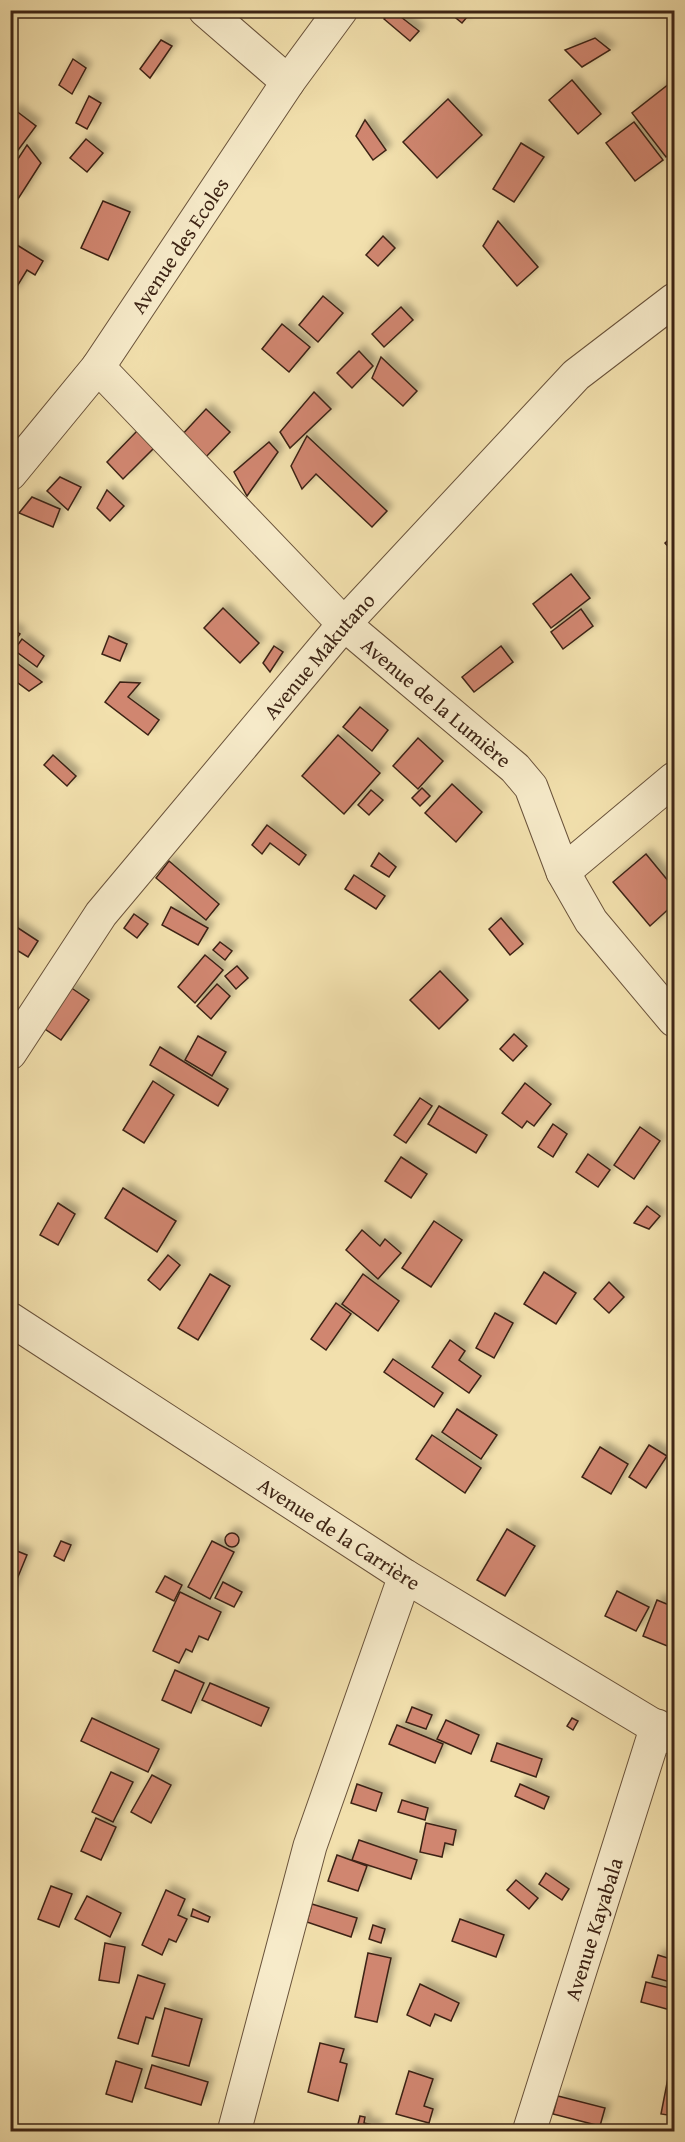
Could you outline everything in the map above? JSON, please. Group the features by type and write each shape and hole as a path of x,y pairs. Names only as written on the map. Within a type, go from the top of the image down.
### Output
{"street":[{"path":"205,10 288,82"},
{"name":"Avenue des Ecoles","path":"10,474 98,367 288,82 340,10"},
{"name":"Avenue Makutano","path":"10,1053 101,914 344,624 576,375 675,300"},
{"name":"Avenue de la Lumière","path":"98,367 344,624 515,768 531,787 563,872 591,921 675,1020"},
{"path":"563,872 675,779"},
{"name":"Avenue de la Carrière","path":"10,1319 405,1576 666,1732"},
{"path":"234,2132 310,1846 405,1576"},
{"name":"Avenue Kayabala","path":"529,2132 666,1732"}],"building":[{"path":"392,10 419,31 410,41 384,19"},
{"path":"446,10 473,10 462,23"},
{"path":"595,38 610,50 582,67 565,50"},
{"path":"161,40 172,46 150,78 140,69"},
{"path":"73,59 86,68 72,94 59,85"},
{"path":"572,80 601,114 578,134 549,100"},
{"path":"674,80 674,151 666,157 632,113"},
{"path":"89,96 101,103 87,129 76,123"},
{"path":"448,99 482,135 437,178 403,142"},
{"path":"15,110 36,126 10,161 10,116"},
{"path":"365,120 386,150 373,160 356,136"},
{"path":"634,122 663,160 635,181 606,143"},
{"path":"86,139 103,153 87,172 70,158"},
{"path":"521,143 544,157 514,202 493,189"},
{"path":"27,145 41,163 18,199 10,194 10,171"},
{"path":"103,201 130,212 108,260 81,248"},
{"path":"498,221 538,267 517,286 483,246"},
{"path":"383,236 395,248 378,266 366,255"},
{"path":"17,245 43,261 35,275 27,270 13,293 10,291 10,256"},
{"path":"323,296 343,313 318,342 299,325"},
{"path":"401,307 413,320 384,347 372,334"},
{"path":"282,324 310,347 289,372 262,349"},
{"path":"359,351 373,366 352,388 337,373"},
{"path":"381,357 417,391 403,406 372,378"},
{"path":"314,392 331,409 290,448 280,432"},
{"path":"206,409 230,432 203,460 180,437"},
{"path":"137,431 154,448 123,479 107,462"},
{"path":"307,436 387,511 372,527 316,474 302,489 291,466"},
{"path":"269,442 278,452 247,496 234,472"},
{"path":"60,477 81,487 68,510 47,491"},
{"path":"107,490 124,506 110,521 97,508"},
{"path":"32,497 60,509 53,527 19,513"},
{"path":"674,535 674,553 665,543"},
{"path":"571,574 590,598 551,628 533,604"},
{"path":"223,608 259,643 240,663 204,628"},
{"path":"581,609 593,626 563,649 551,632"},
{"path":"10,627 20,634 11,646 10,646"},
{"path":"109,636 127,644 120,661 102,654"},
{"path":"22,639 44,656 37,667 14,650"},
{"path":"274,646 283,652 270,672 263,663"},
{"path":"501,646 513,662 474,692 462,677"},
{"path":"10,658 42,682 29,691 10,677"},
{"path":"120,682 140,683 128,697 159,720 148,735 105,702"},
{"path":"360,707 388,730 372,751 343,727"},
{"path":"338,735 380,773 344,814 302,776"},
{"path":"418,738 443,761 418,789 393,766"},
{"path":"53,755 76,776 67,786 44,765"},
{"path":"452,784 482,812 456,842 425,813"},
{"path":"422,788 430,796 420,806 412,798"},
{"path":"371,790 383,800 369,815 358,805"},
{"path":"267,825 306,855 299,865 270,843 262,854 252,845"},
{"path":"379,853 396,867 389,877 371,866"},
{"path":"646,854 674,888 674,904 650,926 613,882"},
{"path":"169,861 219,904 206,920 156,878"},
{"path":"354,875 385,896 376,909 345,889"},
{"path":"171,907 208,928 198,945 162,925"},
{"path":"134,914 148,924 137,938 124,928"},
{"path":"501,918 523,944 510,955 489,929"},
{"path":"12,924 38,941 28,957 10,946"},
{"path":"220,942 232,951 225,960 213,950"},
{"path":"205,955 223,970 195,1003 178,987"},
{"path":"237,966 248,978 236,989 225,976"},
{"path":"440,971 468,1000 439,1029 410,1000"},
{"path":"217,984 230,996 211,1019 197,1006"},
{"path":"70,987 89,1000 61,1040 42,1027"},
{"path":"514,1034 527,1046 513,1061 500,1049"},
{"path":"198,1036 226,1052 212,1076 185,1060"},
{"path":"160,1047 228,1089 218,1106 150,1065"},
{"path":"153,1081 174,1095 144,1143 123,1130"},
{"path":"525,1083 551,1104 534,1126 527,1121 522,1128 502,1113"},
{"path":"420,1098 432,1106 406,1143 394,1135"},
{"path":"439,1106 487,1135 476,1153 428,1124"},
{"path":"553,1124 567,1134 553,1157 538,1147"},
{"path":"640,1127 660,1141 634,1179 614,1165"},
{"path":"588,1154 610,1170 598,1187 576,1172"},
{"path":"401,1157 427,1174 411,1198 385,1181"},
{"path":"123,1188 176,1221 157,1252 105,1218"},
{"path":"58,1203 75,1214 58,1245 40,1235"},
{"path":"647,1206 660,1216 649,1229 634,1223"},
{"path":"434,1221 462,1240 431,1287 402,1268"},
{"path":"362,1230 380,1246 385,1239 401,1253 378,1279 346,1250"},
{"path":"168,1255 180,1265 160,1290 148,1280"},
{"path":"544,1272 576,1293 556,1324 524,1304"},
{"path":"210,1274 230,1286 198,1340 178,1328"},
{"path":"363,1274 399,1301 378,1331 342,1304"},
{"path":"609,1282 624,1297 609,1313 594,1299"},
{"path":"336,1303 351,1314 326,1350 311,1339"},
{"path":"495,1313 513,1323 494,1358 476,1348"},
{"path":"450,1340 465,1351 459,1360 481,1376 469,1393 432,1367"},
{"path":"393,1359 443,1393 434,1407 384,1372"},
{"path":"457,1409 497,1435 481,1459 442,1432"},
{"path":"432,1435 481,1468 465,1493 416,1459"},
{"path":"649,1445 667,1456 646,1488 629,1477"},
{"path":"600,1447 628,1464 611,1494 582,1477"},
{"path":"507,1529 535,1546 505,1596 477,1580"},
{"path":"232,1533 237,1535 239,1540 237,1545 232,1547 227,1545 225,1540 227,1535"},
{"path":"61,1541 71,1545 64,1561 54,1556"},
{"path":"212,1541 234,1552 210,1599 188,1587"},
{"path":"12,1549 27,1555 10,1596 10,1551"},
{"path":"165,1576 182,1585 174,1601 156,1592"},
{"path":"223,1582 242,1592 234,1607 215,1598"},
{"path":"617,1591 649,1607 636,1631 605,1616"},
{"path":"180,1592 221,1612 208,1640 199,1636 192,1652 186,1649 179,1663 153,1651"},
{"path":"657,1600 674,1607 672,1648 643,1636"},
{"path":"175,1670 204,1683 191,1713 162,1700"},
{"path":"210,1683 269,1708 261,1726 202,1700"},
{"path":"412,1707 432,1715 426,1729 406,1722"},
{"path":"92,1718 159,1749 148,1772 81,1741"},
{"path":"572,1718 578,1721 573,1730 567,1726"},
{"path":"446,1720 479,1735 471,1754 437,1739"},
{"path":"397,1725 443,1744 435,1763 389,1744"},
{"path":"497,1743 542,1759 536,1777 491,1761"},
{"path":"111,1772 133,1782 113,1822 92,1812"},
{"path":"152,1775 171,1785 151,1823 131,1812"},
{"path":"357,1784 382,1793 376,1811 351,1803"},
{"path":"520,1784 549,1797 544,1809 515,1796"},
{"path":"402,1800 428,1808 425,1820 398,1812"},
{"path":"96,1818 116,1827 101,1860 81,1851"},
{"path":"426,1823 456,1830 453,1845 445,1843 442,1857 420,1852"},
{"path":"359,1840 417,1860 411,1879 352,1860"},
{"path":"337,1855 367,1866 358,1891 328,1881"},
{"path":"546,1873 569,1889 562,1900 539,1884"},
{"path":"516,1880 538,1898 529,1909 507,1890"},
{"path":"51,1886 72,1894 59,1927 38,1919"},
{"path":"166,1890 185,1899 178,1915 187,1919 176,1942 169,1939 162,1955 142,1945"},
{"path":"87,1896 121,1913 110,1937 75,1919"},
{"path":"312,1904 357,1918 351,1937 307,1922"},
{"path":"193,1909 210,1917 208,1922 191,1916"},
{"path":"460,1919 504,1935 496,1957 452,1941"},
{"path":"373,1925 385,1929 381,1943 369,1939"},
{"path":"105,1943 125,1947 119,1983 99,1980"},
{"path":"368,1953 391,1958 377,2022 355,2017"},
{"path":"658,1955 674,1960 674,1983 652,1977"},
{"path":"138,1975 165,1984 153,2019 146,2017 138,2044 118,2038"},
{"path":"646,1982 674,1989 674,2011 641,2002"},
{"path":"420,1984 459,2003 451,2021 435,2014 430,2026 407,2015"},
{"path":"165,2008 202,2019 189,2066 152,2056"},
{"path":"320,2043 344,2049 340,2062 347,2064 338,2101 308,2092"},
{"path":"116,2061 142,2069 132,2102 106,2094"},
{"path":"152,2065 208,2082 201,2105 145,2088"},
{"path":"409,2071 433,2079 424,2106 433,2109 429,2123 396,2114"},
{"path":"668,2078 674,2080 674,2116 661,2114"},
{"path":"558,2096 605,2108 600,2126 553,2114"},
{"path":"360,2116 365,2117 364,2123 377,2126 375,2132 356,2132"}]}
